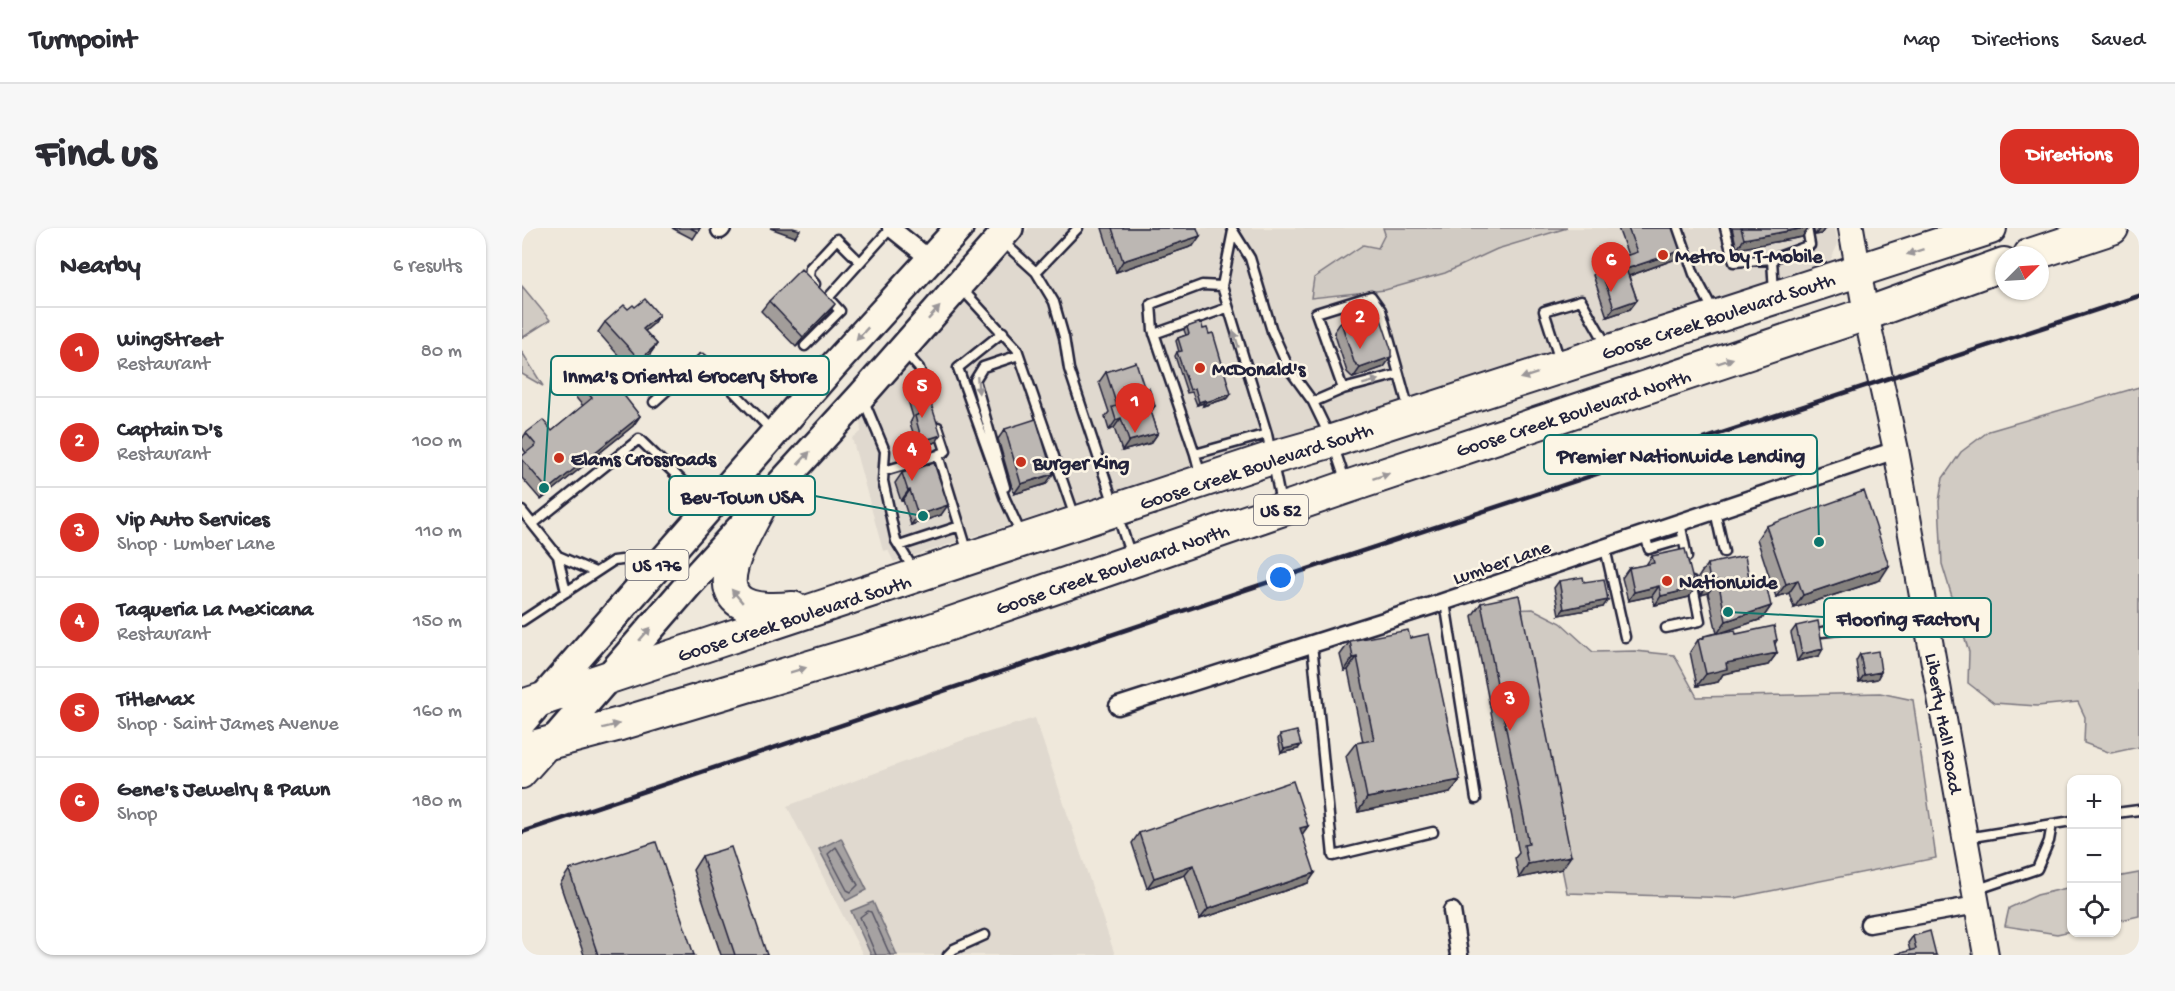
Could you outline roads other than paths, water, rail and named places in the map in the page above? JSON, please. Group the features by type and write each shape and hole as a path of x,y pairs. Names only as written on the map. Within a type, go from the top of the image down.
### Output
{"highway":[{"name":"Goose Creek Boulevard South","path":"529,709 607,678 1116,512 1199,468 1269,446 1332,441 1990,228"},
{"path":"2049,249 2112,228"},
{"name":"Goose Creek Boulevard North","path":"522,750 620,724 923,633 1347,487 1866,315 1995,267"},
{"path":"761,504 733,555 728,575 730,588 738,602 751,608 776,610 833,604"}],"main road":[{"name":"US 176","path":"529,709 959,228"},
{"name":"Liberty Hall Road","path":"1851,228 1866,315 1896,450 1986,955"},
{"name":"US 176","path":"554,740 761,504 862,395 1004,233"},
{"path":"522,776 554,740"}],"street":[{"path":"891,228 931,260"},
{"name":"Lumber Lane","path":"1118,706 1645,535 1682,531 1715,511 1896,450"},
{"path":"1869,924 1976,897"},
{"path":"1452,911 1459,955"}],"lane":[{"path":"828,298 891,228"},
{"path":"1036,272 1078,228"},
{"path":"1678,228 1694,274 1716,316"},
{"path":"1725,228 1734,262 1772,259 1810,245 1807,228"},
{"path":"1232,230 1222,286 1269,446 1282,510"},
{"path":"1232,230 1250,258 1272,331 1289,369 1313,402 1332,441 1347,487"},
{"path":"1004,233 1036,272 1054,302 1070,369 1133,561"},
{"path":"805,346 840,311 809,278 810,268 837,239 860,262"},
{"path":"1772,259 1771,282 1775,297"},
{"path":"1199,468 1154,334 1151,304 1202,285 1222,286"},
{"path":"959,286 1003,332 1019,355 1078,524"},
{"path":"1343,389 1316,314 1371,296 1381,310 1410,414"},
{"path":"1561,365 1544,311 1581,300 1610,350"},
{"path":"1154,334 1227,308"},
{"path":"1003,332 958,368 1007,505 1025,542"},
{"path":"902,349 919,368 929,399"},
{"path":"1007,505 1002,471 975,380 983,367 1019,355"},
{"path":"654,402 702,359 774,433"},
{"path":"1313,402 1343,389 1399,374"},
{"path":"862,395 885,451 883,481 899,546 918,577"},
{"path":"884,471 946,451 936,420"},
{"path":"533,524 639,439 709,507"},
{"path":"938,455 970,560"},
{"path":"522,511 558,556 566,592"},
{"path":"1715,511 1724,552"},
{"path":"899,546 960,526"},
{"path":"1682,531 1688,562"},
{"path":"1605,548 1625,637"},
{"path":"558,556 595,572"},
{"path":"522,621 613,561 631,559 653,570"},
{"path":"1666,628 1700,621 1690,574"},
{"path":"1444,602 1476,799"},
{"path":"1822,632 1904,622 1926,615"},
{"path":"1312,644 1333,855 1433,832"},
{"path":"2121,812 2139,810"},
{"path":"1966,838 2067,822"},
{"path":"1976,897 2037,869 2049,841 2052,824"},
{"path":"948,955 954,949 985,935"}],"water":[{"path":"841,838 867,890 846,901 819,849"},
{"path":"873,902 897,955 871,955 851,911"}],"railway":[{"path":"522,832 1734,428 2139,296"}],"place":[{"name":"Metro by T-Mobile","path":"1663,255"},
{"name":"Gene's Jewelry & Pawn","path":"1611,292"},
{"name":"Captain D's","path":"1360,349"},
{"name":"McDonald's","path":"1200,368"},
{"name":"TitleMax","path":"922,418"},
{"name":"WingStreet","path":"1135,433"},
{"name":"Elams Crossroads","path":"559,458"},
{"name":"Burger King","path":"1021,462"},
{"name":"Taqueria La Mexicana","path":"912,481"},
{"name":"Inma's Oriental Grocery Store","path":"544,488"},
{"name":"Bev-Town USA","path":"923,516"},
{"name":"Premier Nationwide Lending","path":"1819,542"},
{"name":"Nationwide","path":"1667,581"},
{"name":"Flooring Factory","path":"1728,612"},
{"name":"Vip Auto Services","path":"1510,731"}]}
